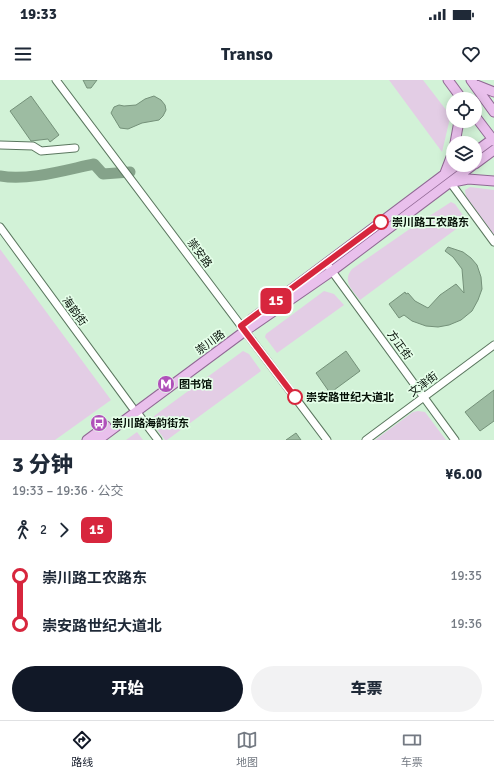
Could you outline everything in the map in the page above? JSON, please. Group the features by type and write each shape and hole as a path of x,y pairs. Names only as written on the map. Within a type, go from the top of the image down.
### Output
{"main road":[{"path":"448,80 456,92"},
{"path":"472,82 494,92"},
{"path":"472,82 494,112"},
{"path":"482,125 493,140 482,147"},
{"name":"崇川路","path":"482,158 494,150"},
{"name":"崇川路","path":"329,267 448,172"},
{"name":"崇川路","path":"87,440 134,409 329,267 463,172"},
{"path":"450,182 468,179 494,181"},
{"name":"崇川路","path":"98,440 134,409"}],"street":[{"name":"崇安路","path":"56,80 327,440"},
{"path":"0,145 33,146 41,151 75,148"},
{"path":"450,182 494,242"},
{"name":"海韵街","path":"0,228 158,440"},
{"name":"方正街","path":"329,267 455,440"},
{"name":"文津街","path":"366,440 494,345"}],"shaded area":[{"path":"389,80 423,80 446,110 446,128 448,128 442,152"},
{"path":"470,187 494,190 494,236 466,198 465,190"},
{"path":"451,202 455,204 467,221 360,300 349,285 348,278 352,269"},
{"path":"0,249 111,400 55,440 0,440"},
{"path":"324,291 334,294 344,305 277,353 265,337 266,334"},
{"path":"243,351 249,354 261,371 165,440 154,425 154,416"},
{"path":"413,412 425,412 446,440 375,440"},
{"path":"137,432 143,440 126,440"}],"building":[{"path":"83,80 97,80 91,88 87,88"},
{"path":"31,96 59,135 50,142 48,139 31,141 10,111"},
{"path":"154,96 161,100 165,105 166,110 159,120 142,123 128,129 120,128 111,113 114,107 119,105 136,105 145,99"},
{"path":"448,247 463,252 477,265 481,277 482,289 472,311 461,320 449,325 438,327 426,326 412,321 404,315 399,318 389,304 405,292 406,294 408,293 415,301 428,308 440,295 456,284 464,293 462,269 453,257 445,251"},
{"path":"346,351 360,371 330,393 316,373"},
{"path":"494,390 494,421 480,431 465,412"},
{"path":"296,433 301,440 286,440"}],"waterway":[{"path":"0,176 35,176 94,164 103,174 130,172"}],"bus line":[{"name":"15","path":"295,397 241,326 381,222"}],"place":[{"name":"崇川路工农路东","path":"381,222"},
{"name":"图书馆","path":"166,384"},
{"name":"崇安路世纪大道北","path":"295,397"},
{"name":"崇川路海韵街东","path":"99,423"}]}
